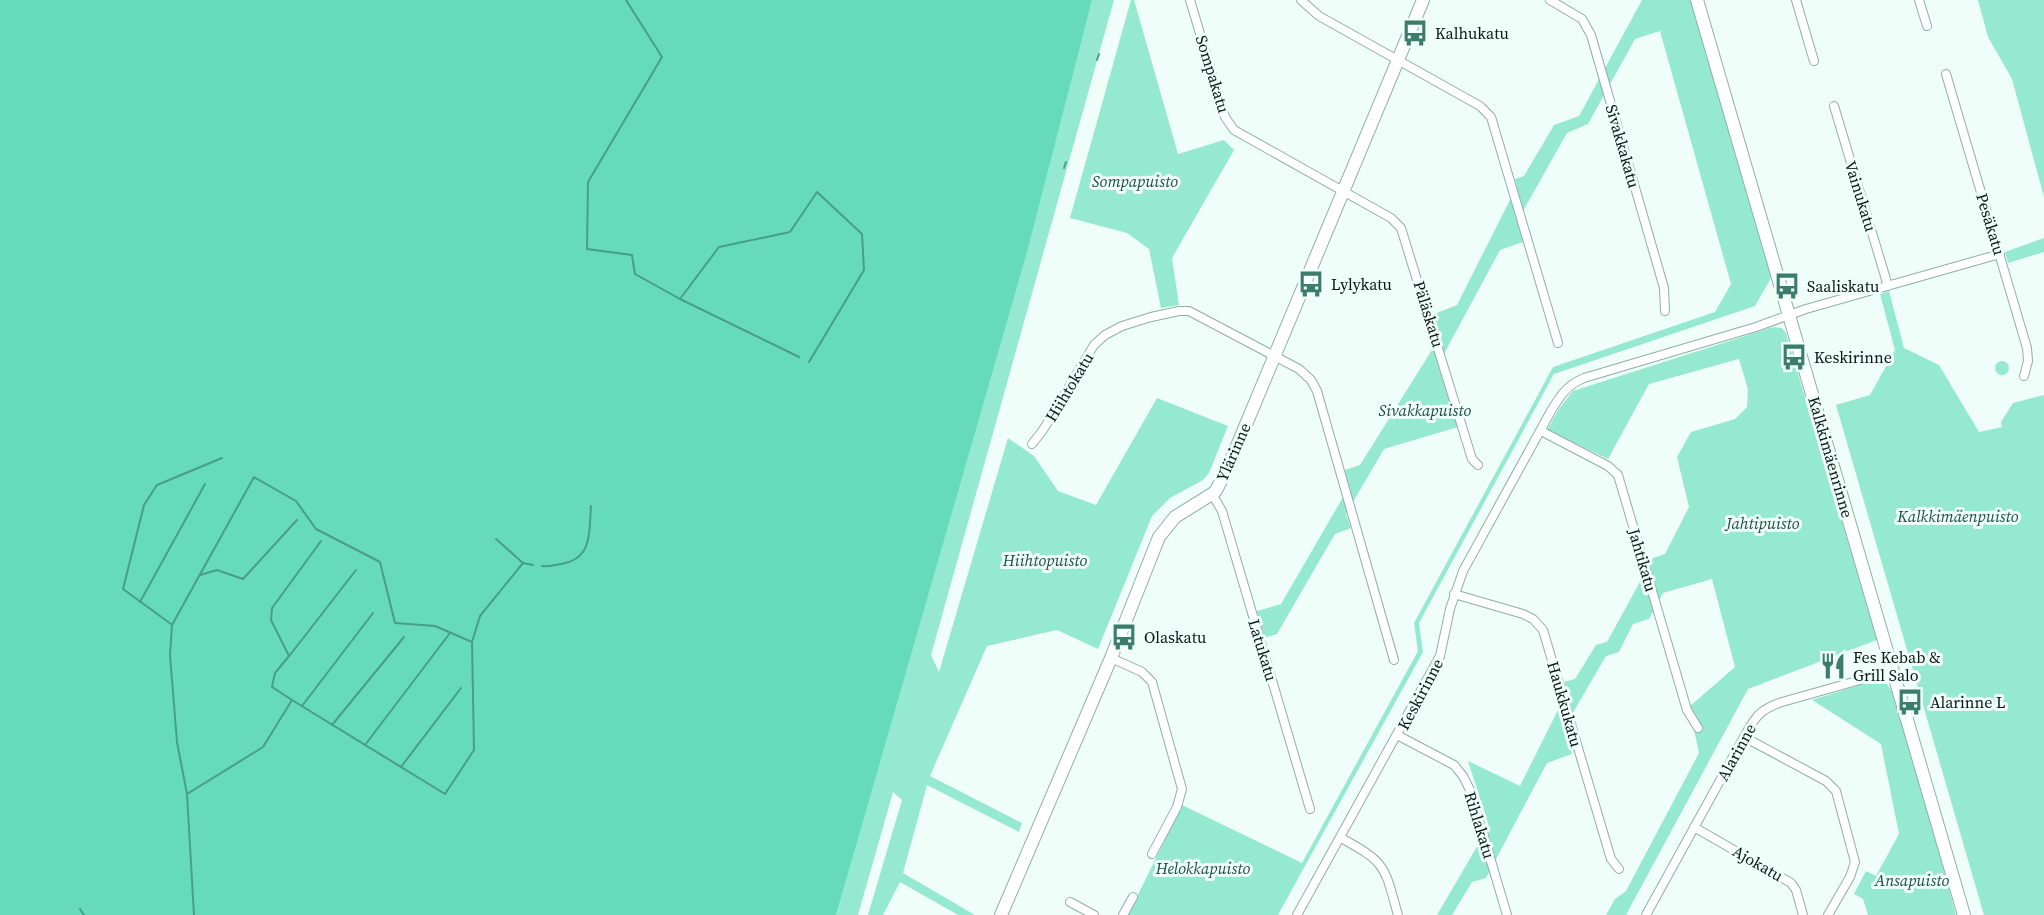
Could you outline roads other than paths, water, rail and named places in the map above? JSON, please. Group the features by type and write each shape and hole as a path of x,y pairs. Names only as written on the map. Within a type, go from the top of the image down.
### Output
{"street":[{"name":"Sompakatu","path":"1191,0 1228,124 1239,134 1343,192"},
{"path":"1301,0 1319,16 1480,106 1491,117 1558,344"},
{"name":"Ylärinne","path":"1001,915 1111,658 1159,537 1175,517 1212,494 1227,470 1423,0"},
{"name":"Sivakkakatu","path":"1550,0 1582,19 1591,35 1664,288 1665,311"},
{"name":"Kalkkimäenrinne","path":"1697,0 1964,915"},
{"path":"1796,0 1814,61"},
{"path":"1919,0 1927,26"},
{"name":"Pesäkatu","path":"1946,74 2027,348 2028,361 2024,376"},
{"name":"Vainukatu","path":"1834,106 1888,286"},
{"name":"Päläskatu","path":"1343,192 1391,218 1401,228 1472,459 1478,465"},
{"path":"1790,315 2000,254"},
{"name":"Hiihtokatu","path":"1032,444 1043,430 1094,345 1105,335 1122,326 1163,314 1189,311 1274,356"},
{"name":"Keskirinne","path":"1298,915 1440,656 1454,594 1470,556 1565,389 1576,381 1790,315"},
{"path":"1274,356 1305,374 1317,391 1394,660"},
{"name":"Jahtikatu","path":"1540,431 1608,466 1618,475 1687,710 1698,728"},
{"name":"Latukatu","path":"1212,494 1222,511 1310,809"},
{"name":"Haukkukatu","path":"1454,594 1523,614 1533,619 1543,630 1611,859 1619,869"},
{"path":"1111,658 1142,672 1152,682 1182,783 1180,801 1152,854"},
{"name":"Alarinne","path":"1646,915 1758,713 1770,706 1892,671"},
{"name":"Rihlakatu","path":"1397,735 1454,765 1463,776 1470,790 1507,915"},
{"path":"1744,736 1826,781 1836,791 1855,862 1850,878 1828,915"},
{"name":"Ajokatu","path":"1694,827 1791,883 1796,890 1803,915"},
{"path":"1341,838 1367,852 1380,864 1387,877 1398,915"},
{"path":"1123,915 1133,897"},
{"path":"1070,902 1094,915"}],"waterway":[{"path":"626,0 662,57 588,182 587,249 632,255 635,274 680,299 799,357"},
{"path":"1097,60 1099,54"},
{"path":"1064,168 1066,162"},
{"path":"680,299 719,247 790,232 817,192 862,234 864,270 809,362"},
{"path":"171,624 123,589 144,505 157,485 222,458"},
{"path":"194,915 187,794 177,742 170,655 172,625 254,477 296,501 316,529 380,562 395,623 435,626 472,642"},
{"path":"140,602 205,484"},
{"path":"542,566 571,561 584,550 589,534 591,506"},
{"path":"200,575 217,570 243,579 297,520"},
{"path":"187,794 263,747 292,700 445,794 474,750 472,642 480,616 523,563 496,539"},
{"path":"292,700 272,687 275,673 289,656 271,620 272,608 321,541"},
{"path":"523,563 533,565"},
{"path":"290,655 356,570"},
{"path":"302,706 373,613"},
{"path":"365,745 450,633"},
{"path":"332,725 404,637"},
{"path":"401,767 461,688"},
{"path":"80,909 84,915"}],"place":[{"name":"Kalhukatu","path":"1415,33"},
{"name":"Lylykatu","path":"1311,284"},
{"name":"Saaliskatu","path":"1787,286"},
{"name":"Keskirinne","path":"1794,357"},
{"name":"Olaskatu","path":"1124,637"},
{"name":"Fes Kebab & Grill Salo","path":"1833,666"},
{"name":"Alarinne L","path":"1910,702"}],"park label":[{"name":"Sompapuisto","path":"1135,181"},
{"name":"Sivakkapuisto","path":"1425,410"},
{"name":"Kalkkimäenpuisto","path":"1958,516"},
{"name":"Jahtipuisto","path":"1763,523"},
{"name":"Hiihtopuisto","path":"1045,560"},
{"name":"Helokkapuisto","path":"1203,868"},
{"name":"Ansapuisto","path":"1912,880"}]}
